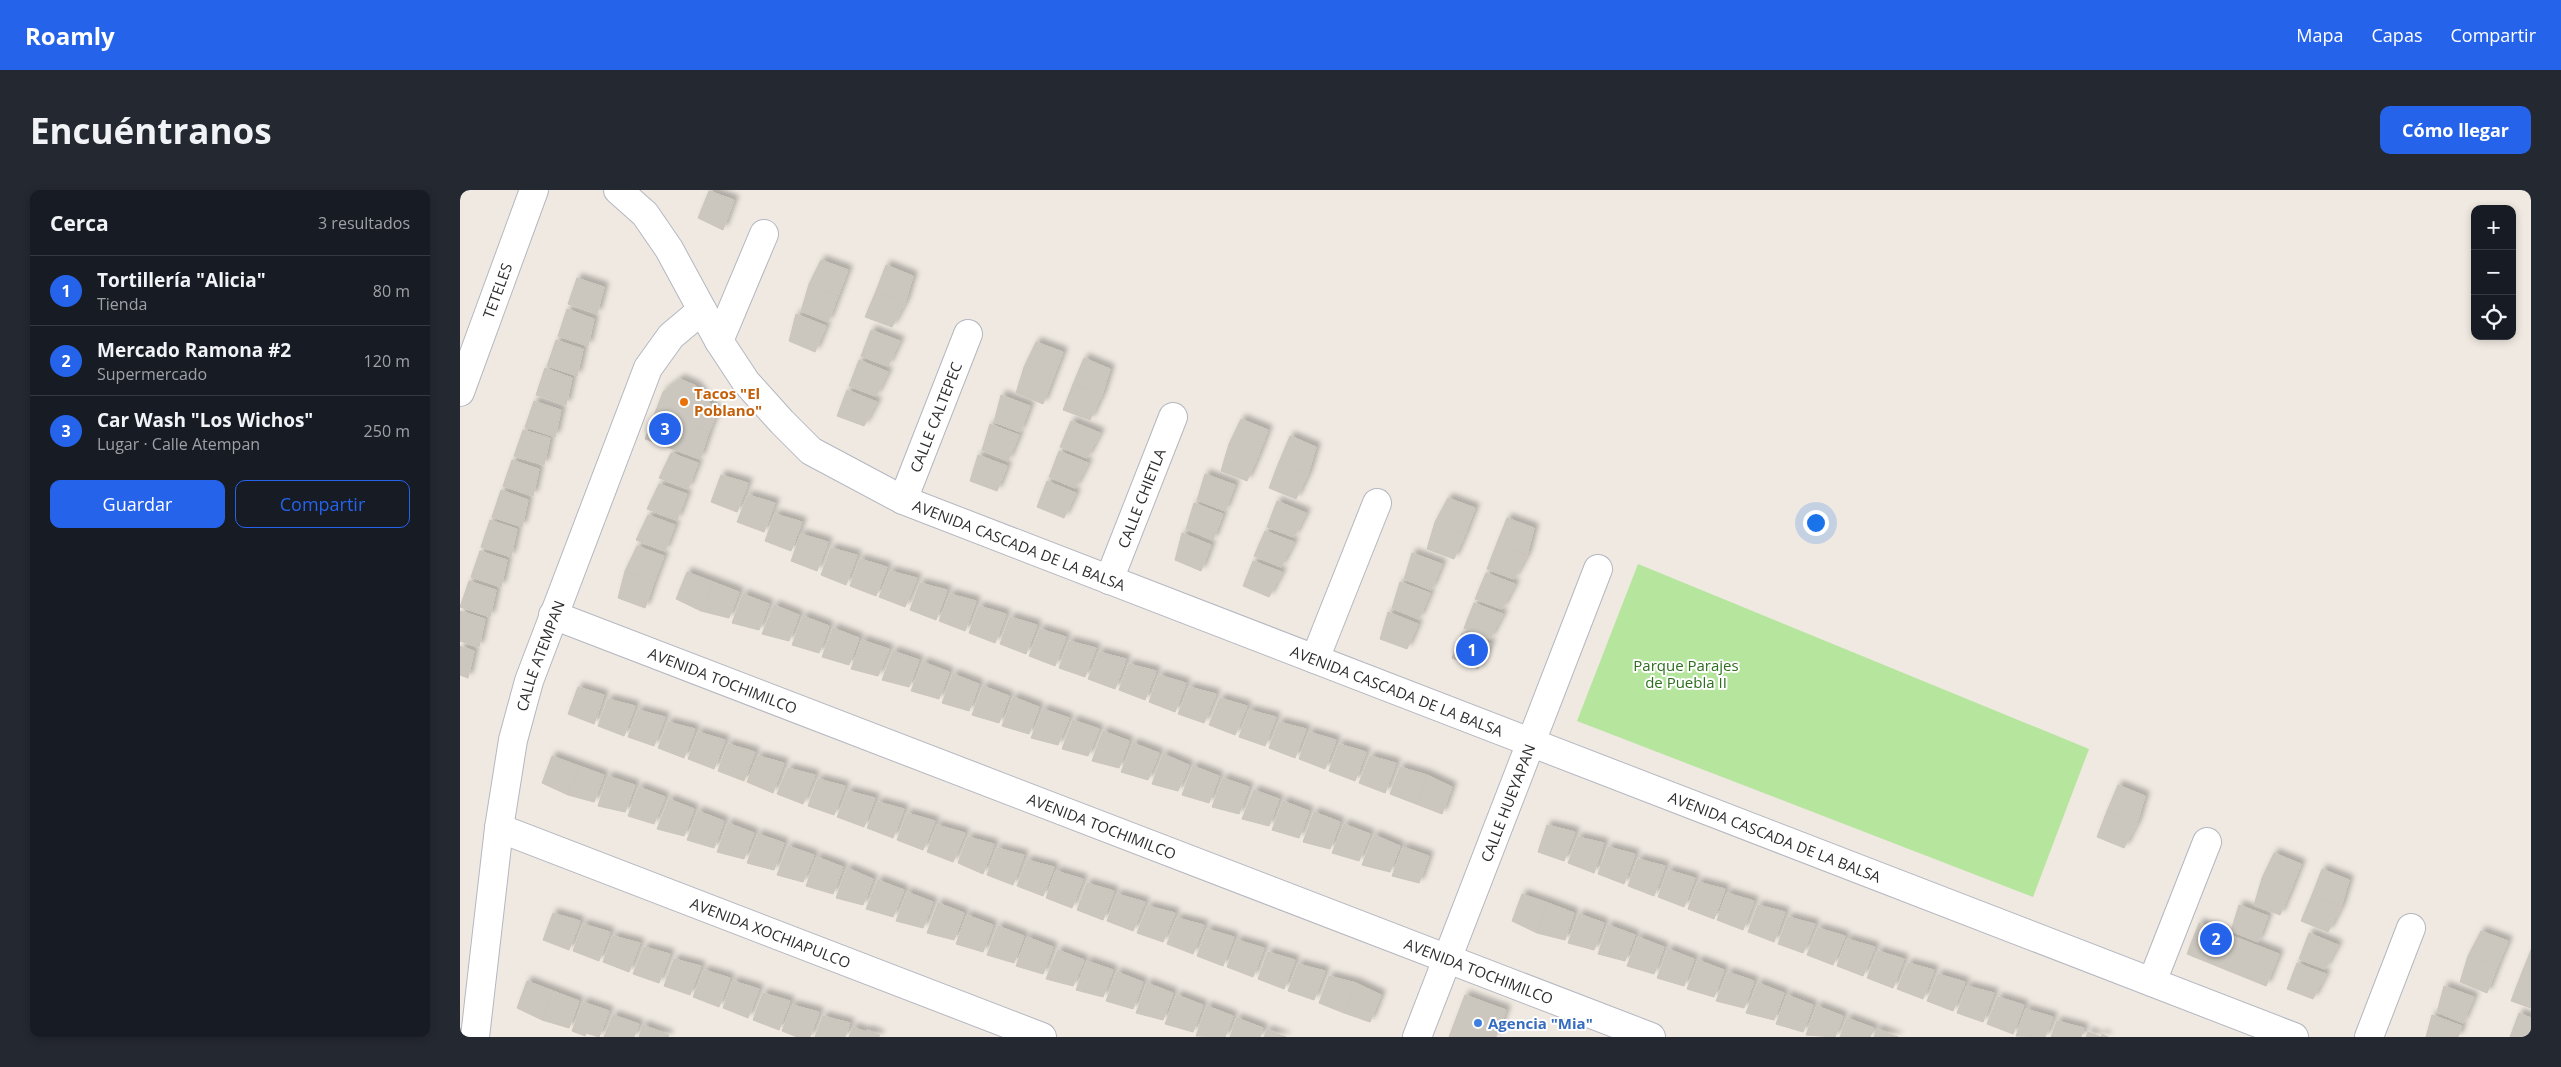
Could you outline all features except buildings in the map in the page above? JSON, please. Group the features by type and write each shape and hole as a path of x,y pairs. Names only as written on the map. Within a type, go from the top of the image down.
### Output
{"street":[{"name":"TETELES","path":"460,392 534,190"},
{"name":"AVENIDA CASCADA DE LA BALSA","path":"618,190 645,214 665,242 719,342 746,382 811,451 903,500 2294,1037"},
{"path":"719,342 764,234"},
{"name":"CALLE ATEMPAN","path":"475,1037 499,828 513,740 529,681 648,368 671,336 702,310"},
{"name":"CALLE CALTEPEC","path":"903,500 968,334"},
{"name":"CALLE CHIETLA","path":"1109,580 1173,417"},
{"path":"1316,659 1376,503"},
{"name":"CALLE HUEYAPAN","path":"1417,1037 1598,569"},
{"name":"AVENIDA TOCHIMILCO","path":"553,615 1651,1037"},
{"name":"AVENIDA XOCHIAPULCO","path":"499,828 1042,1037"},
{"path":"2152,982 2207,842"},
{"path":"2369,1037 2411,928"}],"green space":[{"name":"Parque Parajes de Puebla II","path":"1638,564 2089,749 2033,897 1577,721"}],"place":[{"name":"Tacos \"El Poblano\"","path":"684,402"},
{"name":"Car Wash \"Los Wichos\"","path":"665,429"},
{"name":"Tortillería \"Alicia\"","path":"1472,650"},
{"name":"Mercado Ramona #2","path":"2216,939"},
{"name":"Agencia \"Mia\"","path":"1478,1023"}]}
